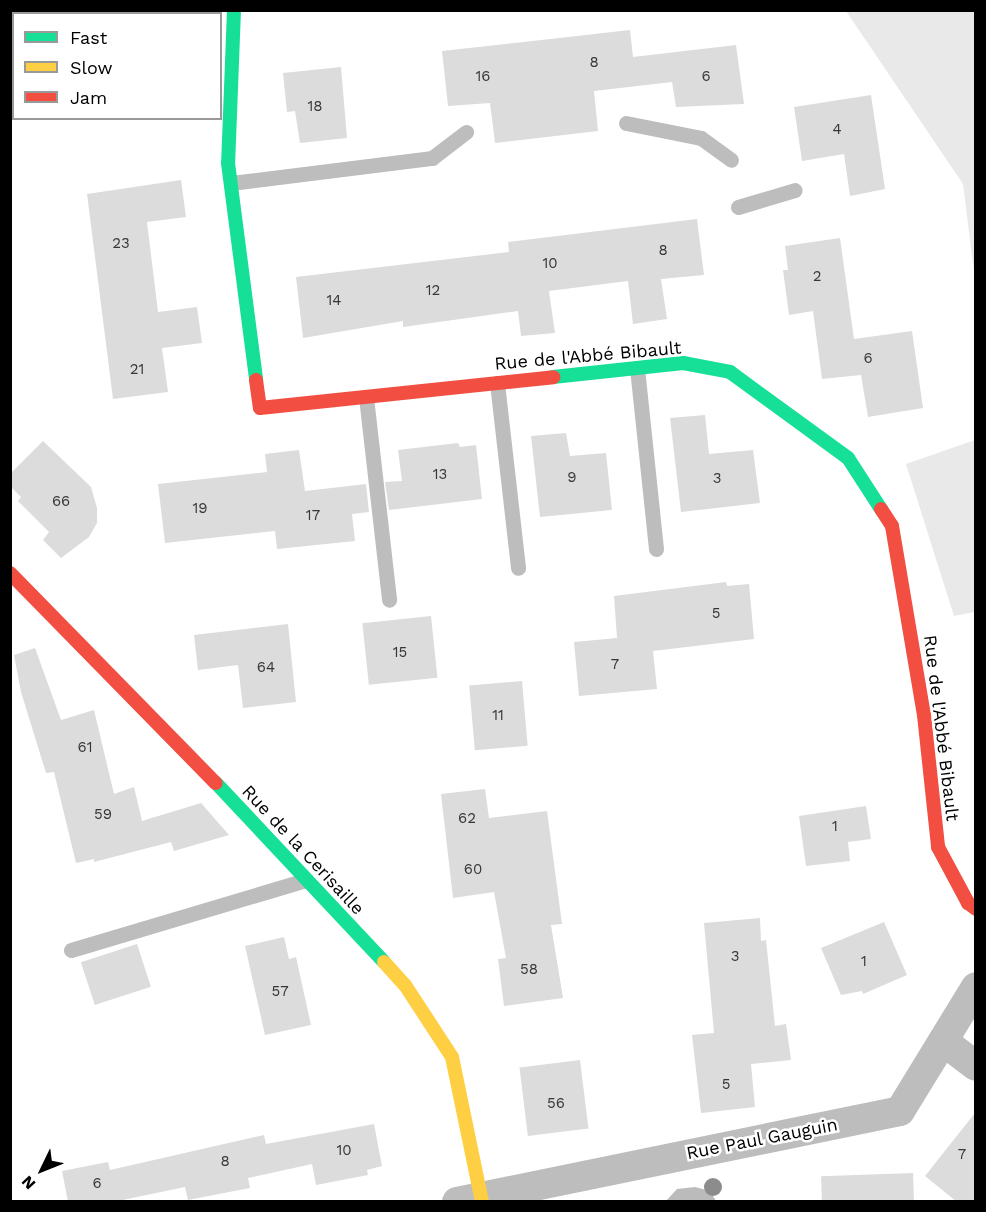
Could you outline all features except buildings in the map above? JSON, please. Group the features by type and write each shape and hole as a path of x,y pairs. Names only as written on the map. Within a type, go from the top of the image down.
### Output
{"street":[{"name":"Rue de l'Abbé Bibault","path":"234,10 231,183 260,408 683,363 730,372 848,458 892,526 924,714 938,847 968,903 975,909"},
{"name":"Rue de la Cerisaille","path":"10,573 405,985 452,1057 473,1200"},
{"name":"Rue Paul Gauguin","path":"473,1200 900,1111 975,987"},
{"path":"943,1041 975,1066"}],"lane":[{"path":"626,123 701,138 731,160"},
{"path":"231,183 432,158 466,132"},
{"path":"738,207 795,190"},
{"path":"637,368 656,549"},
{"path":"497,383 518,568"},
{"path":"366,397 389,600"},
{"path":"71,950 306,880"}],"shaded area":[{"path":"846,11 975,11 975,280 963,184"},
{"path":"975,440 975,612 954,616 906,464"},
{"path":"695,1187 710,1191 716,1201 666,1201 677,1189"}],"traffic: fast":[{"path":"234,10 228,163 256,380"},
{"path":"553,377 683,363 730,372 848,458 881,509"},
{"path":"216,783 384,962"}],"traffic: slow":[{"path":"384,962 405,985 452,1057 482,1202"}],"traffic: jam":[{"path":"256,380 260,408 553,377"},
{"path":"881,509 892,526 924,715 938,847 968,903 976,909"},
{"path":"10,573 216,783"}]}
